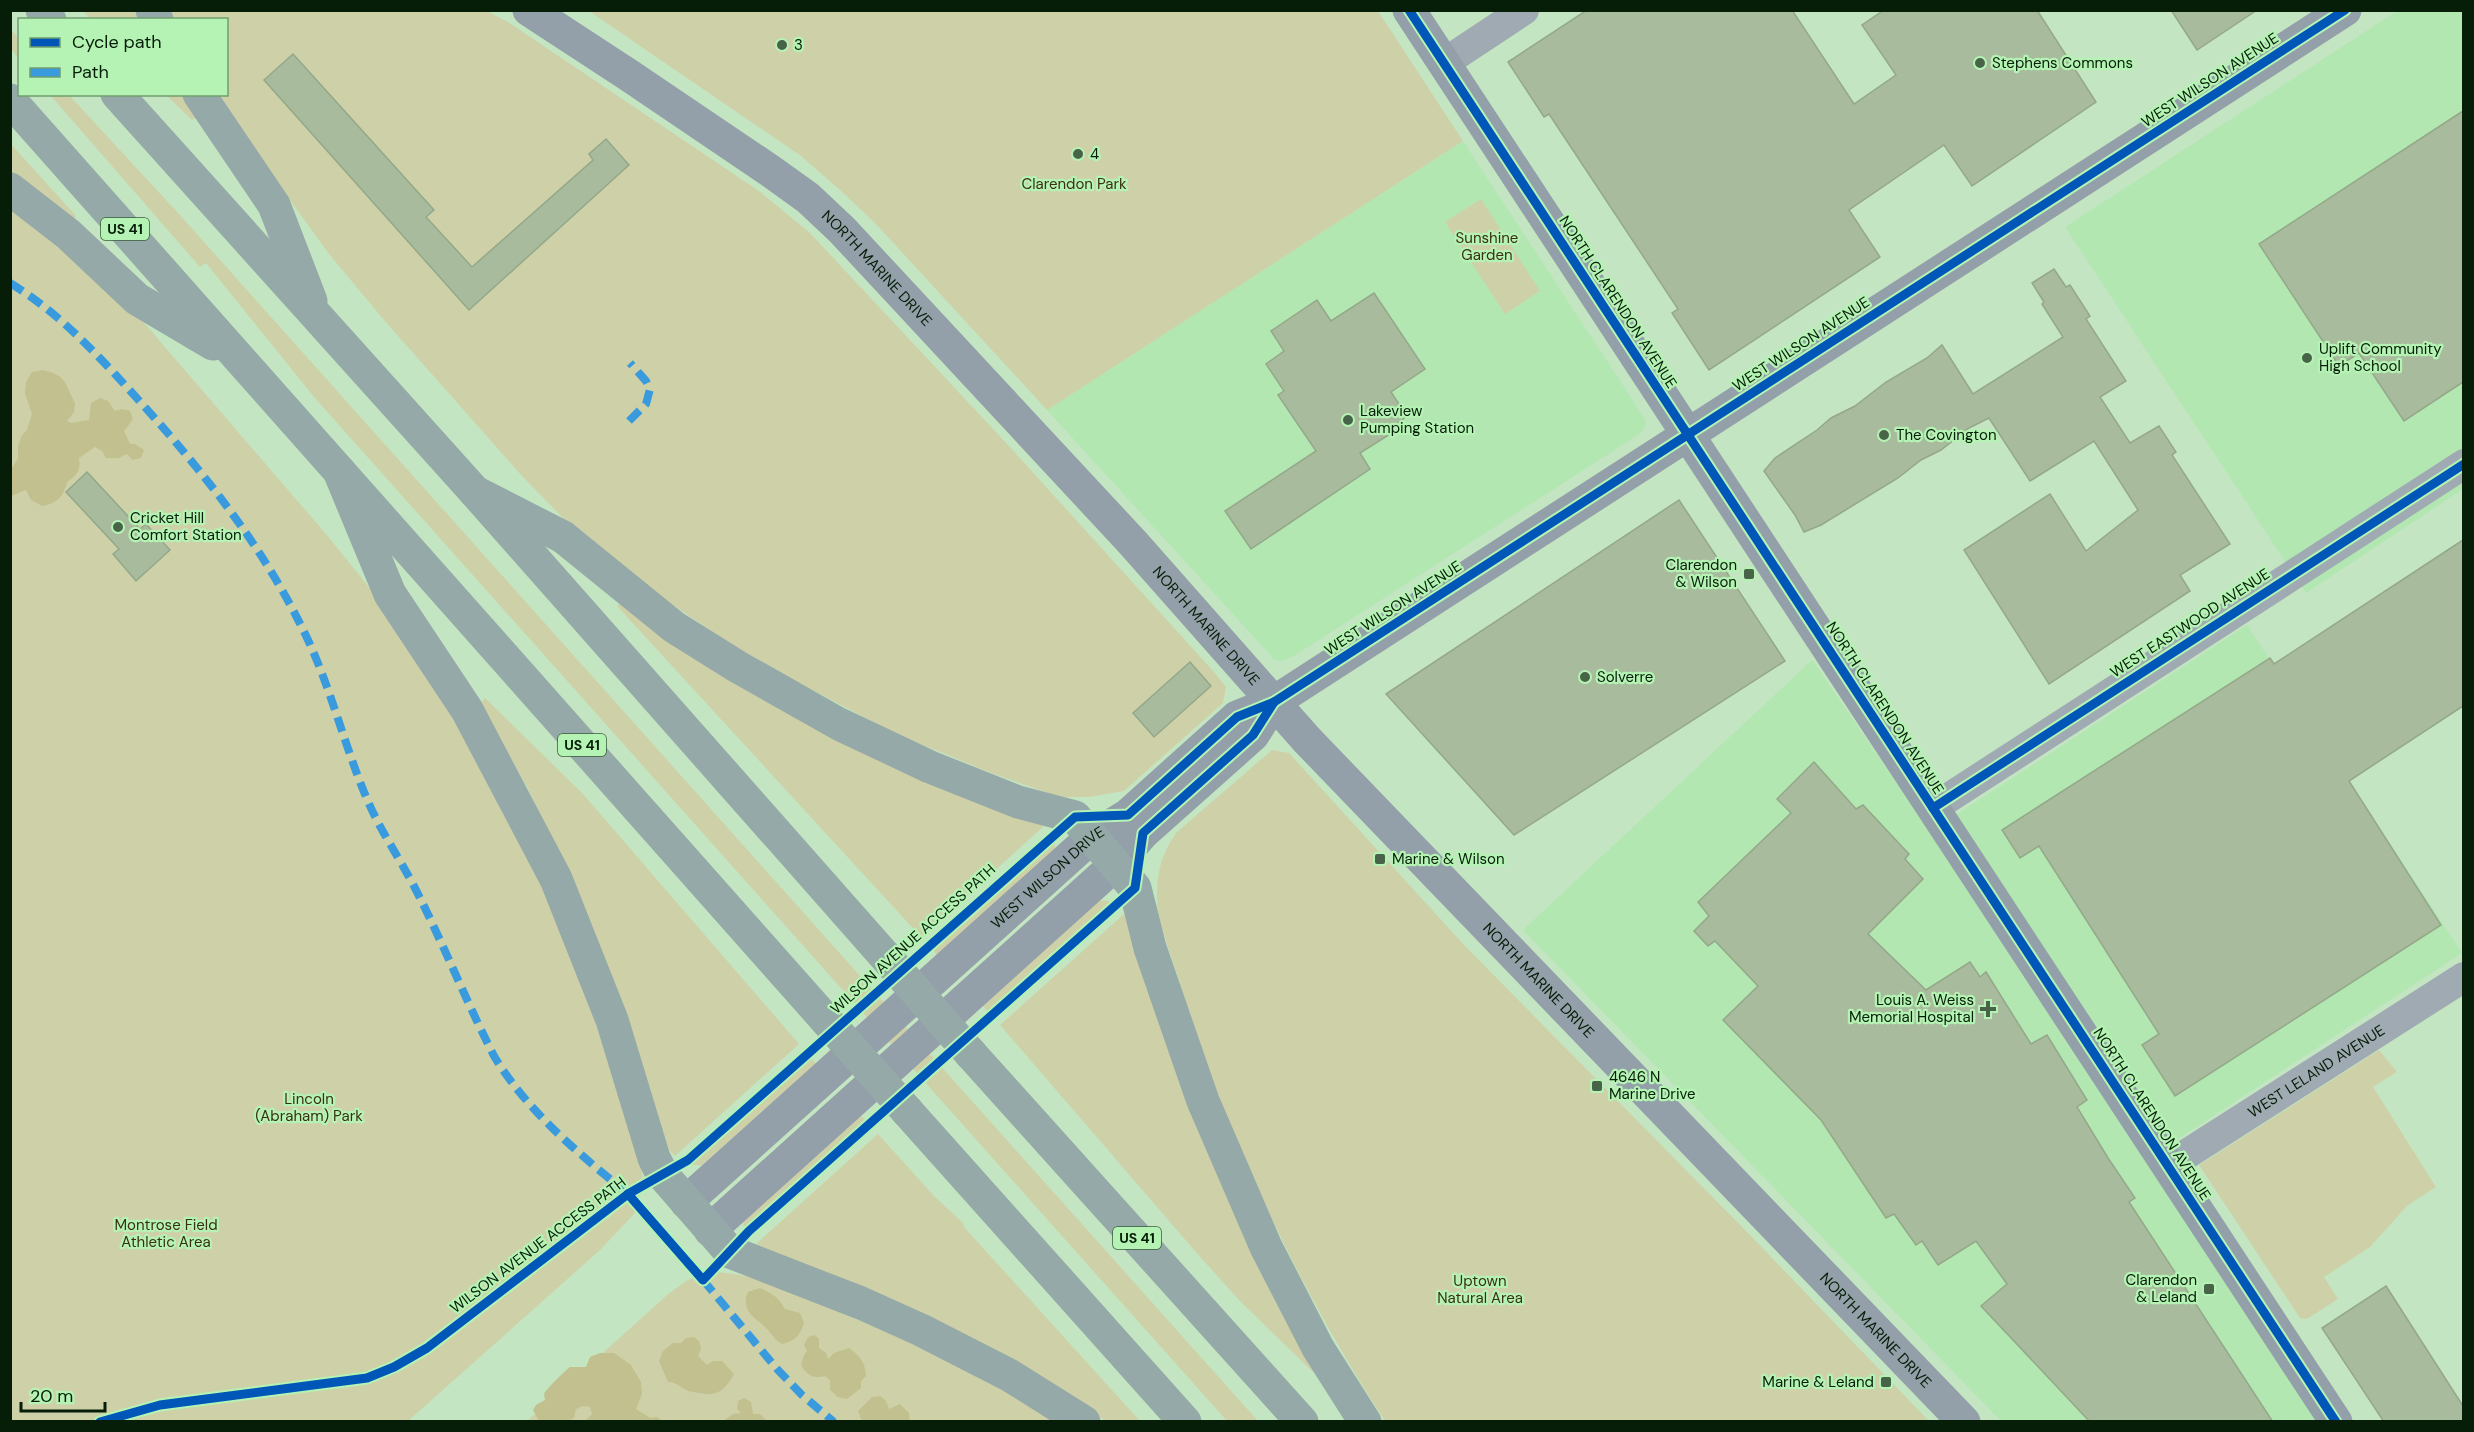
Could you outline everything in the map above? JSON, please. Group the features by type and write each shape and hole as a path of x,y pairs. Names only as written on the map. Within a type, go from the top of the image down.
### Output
{"highway":[{"name":"US 41","path":"119,96 475,492 971,1054 1302,1422"},
{"path":"200,96 274,205 318,320"},
{"name":"US 41","path":"10,100 1185,1422"},
{"path":"10,189 68,234 137,299 239,359"},
{"path":"339,471 390,594 467,710 556,879 612,1020 654,1158 662,1174 730,1252 861,1303 921,1330 1009,1375 1084,1422"},
{"path":"475,492 563,537 674,627 738,668 839,724 930,767 1017,802 1075,818 1135,888 1150,948 1203,1101 1266,1247 1318,1348 1365,1422"}],"street":[{"name":"NORTH MARINE DRIVE","path":"529,10 768,170 808,198 825,214 1134,543 1306,740 1964,1422"},
{"name":"NORTH CLARENDON AVENUE","path":"1409,10 2336,1422"},
{"path":"1444,63 1524,10"},
{"name":"WEST WILSON AVENUE","path":"1274,702 2345,10"},
{"name":"WEST EASTWOOD AVENUE","path":"1933,808 2463,464"},
{"name":"WEST WILSON DRIVE","path":"686,1202 1092,837 1128,815 1238,717 1274,702"},
{"name":"WEST WILSON DRIVE","path":"710,1230 1116,864 1143,833 1253,735 1274,702"},
{"name":"WEST LELAND AVENUE","path":"2168,1166 2463,977"}],"shaded area":[{"name":"Uplift Community High School","path":"2397,11 2463,11 2463,489 2306,593 2065,227"},
{"path":"1463,141 1641,413 1646,421 1645,426 1641,433 1294,656 1281,661 1274,659 1047,410"},
{"path":"43,370 57,375 67,385 75,403 74,412 67,421 71,423 89,420 91,403 100,398 108,401 115,411 122,409 130,411 133,419 124,431 130,444 135,444 144,450 141,458 132,460 127,454 118,458 106,458 102,451 95,447 79,458 78,472 67,482 59,498 42,506 31,500 26,490 11,496 11,469 18,459 18,446 22,435 27,430 32,414 25,394 26,382 32,372"},
{"name":"Louis A. Weiss Memorial Hospital","path":"2247,625 2462,953 2152,1156 2334,1421 2001,1421 1523,930 1812,660 1930,832"},
{"path":"760,1288 780,1301 785,1309 800,1313 804,1323 799,1335 794,1339 782,1344 751,1315 746,1305 748,1292"},
{"path":"814,1335 819,1339 819,1348 826,1353 828,1359 834,1353 849,1348 863,1363 866,1376 861,1381 861,1388 847,1399 838,1397 830,1390 830,1380 825,1376 811,1376 801,1365 807,1351 804,1345 808,1337"},
{"path":"694,1337 699,1341 701,1348 698,1356 707,1365 713,1361 722,1361 734,1374 730,1382 720,1391 704,1394 689,1391 668,1382 659,1361 663,1351 673,1343 681,1343 686,1338"},
{"path":"600,1353 614,1353 631,1365 641,1382 642,1394 636,1409 650,1418 657,1417 663,1421 585,1421 592,1414 590,1407 583,1406 576,1409 574,1418 568,1421 539,1421 533,1410 536,1405 545,1400 544,1394 549,1388 570,1367 586,1367 590,1357"},
{"path":"880,1396 886,1401 889,1409 900,1404 909,1413 910,1421 862,1421 858,1411 872,1397"},
{"path":"744,1398 751,1402 753,1414 760,1414 767,1421 723,1421 733,1414 741,1413 737,1409 738,1401"}],"green space":[{"path":"83,11 137,11 141,18 90,18"},
{"path":"168,11 487,11 508,22 759,191 810,233 1008,445 1214,672 1226,687 1223,703 1124,791 1089,797 1060,797 994,774 896,734 734,646 640,583 565,520 522,476 329,254 268,170 220,96 228,96 228,18 172,18"},
{"name":"Clarendon Park","path":"589,11 1378,11 1463,141 1047,410 875,223 801,156"},
{"path":"11,29 18,38 18,58 11,49"},
{"path":"51,96 70,96 179,214 1258,1421 1227,1421 314,397 206,263 200,267"},
{"path":"167,96 187,96 199,115 192,120"},
{"path":"10,143 76,216 71,223 11,173"},
{"name":"Sunshine Garden","path":"1481,199 1540,291 1505,314 1445,222"},
{"name":"Lincoln (Abraham) Park","path":"11,207 50,236 140,318 373,592 445,698 534,867 588,999 636,1147 643,1178 638,1205 634,1214 600,1250 408,1421 11,1421"},
{"path":"621,602 1044,826 921,937 617,606"},
{"path":"485,698 583,794 799,1044 675,1156 669,1150 562,860 527,787 480,704"},
{"name":"Uptown Natural Area","path":"1272,750 1289,753 1465,946 1748,1233 1929,1421 1385,1421 1323,1318 1268,1211 1243,1156 1200,1044 1158,910 1159,872 1167,847 1177,832"},
{"path":"1055,840 1055,851 938,956 932,949"},
{"path":"1100,900 1114,902 989,1013 982,1005"},
{"path":"1124,914 1131,922 1315,1374 1240,1301 1201,1258 1000,1025"},
{"path":"2379,1050 2397,1072 2373,1087 2436,1187 2408,1205 2370,1247 2324,1277 2338,1299 2307,1319 2300,1318 2199,1165"},
{"path":"810,1057 816,1064 702,1165 689,1165"},
{"path":"860,1115 868,1123 746,1231 743,1225 745,1218"},
{"path":"878,1134 934,1196 963,1223 964,1227 1140,1421 1106,1421 1070,1397 771,1254 756,1244"},
{"path":"705,1272 743,1275 799,1293 956,1365 1056,1422 526,1422 666,1296 686,1281"}],"building":[{"path":"1587,10 1792,10 1854,104 1896,75 1862,25 1884,10 2037,10 2096,102 1972,186 1944,145 1849,210 1880,257 1709,370 1672,313 1678,309 1549,114 1544,117 1508,62"},
{"path":"2171,10 2257,10 2197,50"},
{"path":"293,54 434,210 426,217 472,267 593,160 589,154 606,139 629,165 469,310 264,80"},
{"path":"2463,111 2463,382 2404,421 2359,353 2339,366 2259,244"},
{"path":"2054,269 2066,287 2070,285 2090,316 2086,319 2126,381 2100,397 2130,443 2159,426 2176,452 2172,455 2230,544 2180,575 2190,591 2049,684 1964,550 2050,494 2086,551 2138,510 2094,441 2030,481 1989,418 1969,428 1941,450 1921,460 1898,478 1821,525 1804,532 1764,471 1775,458 1831,418 1855,406 1886,382 1927,358 1942,345 1973,394 2063,337 2032,283"},
{"name":"Lakeview Pumping Station","path":"1374,293 1425,369 1391,392 1407,416 1395,425 1398,429 1360,453 1370,469 1251,549 1225,511 1316,451 1278,395 1284,391 1266,364 1284,351 1271,331 1317,300 1331,321"},
{"name":"Cricket Hill Comfort Station","path":"87,472 140,529 146,524 170,550 136,581 113,554 119,549 66,492"},
{"name":"Solverre","path":"1679,500 1785,661 1514,835 1386,694"},
{"path":"2463,540 2463,706 2349,781 2441,925 2175,1096 2142,1045 2159,1034 2039,846 2020,858 2002,830 2270,658 2274,664"},
{"path":"1190,662 1211,686 1154,737 1133,713"},
{"path":"1814,762 1856,809 1863,805 1909,854 1905,859 1923,879 1868,934 1926,990 1970,962 1980,977 1986,972 2031,1044 2047,1035 2087,1100 2077,1107 2135,1198 2129,1202 2273,1422 2090,1422 1981,1306 2007,1284 1976,1241 1938,1265 1922,1241 1916,1245 1894,1214 1886,1218 1821,1120 1723,1020 1758,986 1715,941 1708,946 1694,931 1709,916 1698,902 1791,813 1777,799"},
{"path":"2386,1286 2463,1406 2463,1422 2384,1422 2322,1328"}],"marked path":[{"path":"10,283 61,320 106,364 208,481 252,542 291,606 308,640 370,806 419,896 494,1056 507,1076 538,1113 572,1147 628,1194"},
{"path":"629,421 646,404 650,389 630,363"},
{"path":"703,1280 777,1369 802,1395 834,1422"}],"cycle path":[{"path":"1409,10 2336,1422"},
{"name":"WILSON AVENUE ACCESS PATH","path":"100,1422 160,1405 367,1378 394,1367 427,1348 628,1194 688,1160 1075,817 1128,815 1237,717 1274,702 2345,10"},
{"path":"1933,808 2464,464"},
{"name":"WILSON AVENUE ACCESS PATH","path":"628,1194 703,1280 749,1231 1135,888 1143,833 1253,735 1274,702"}],"place":[{"name":"3","path":"782,45"},
{"name":"Stephens Commons","path":"1980,63"},
{"name":"4","path":"1078,154"},
{"name":"Uplift Community High School","path":"2307,358"},
{"name":"Lakeview Pumping Station","path":"1348,420"},
{"name":"The Covington","path":"1884,435"},
{"name":"Cricket Hill Comfort Station","path":"118,527"},
{"name":"Clarendon & Wilson","path":"1749,574"},
{"name":"Solverre","path":"1585,677"},
{"name":"Marine & Wilson","path":"1380,859"},
{"name":"Louis A. Weiss Memorial Hospital","path":"1988,1009"},
{"name":"4646 N Marine Drive","path":"1597,1086"},
{"name":"Clarendon & Leland","path":"2209,1289"},
{"name":"Marine & Leland","path":"1886,1382"}],"park label":[{"name":"Montrose Field Athletic Area","path":"166,1234"}]}
